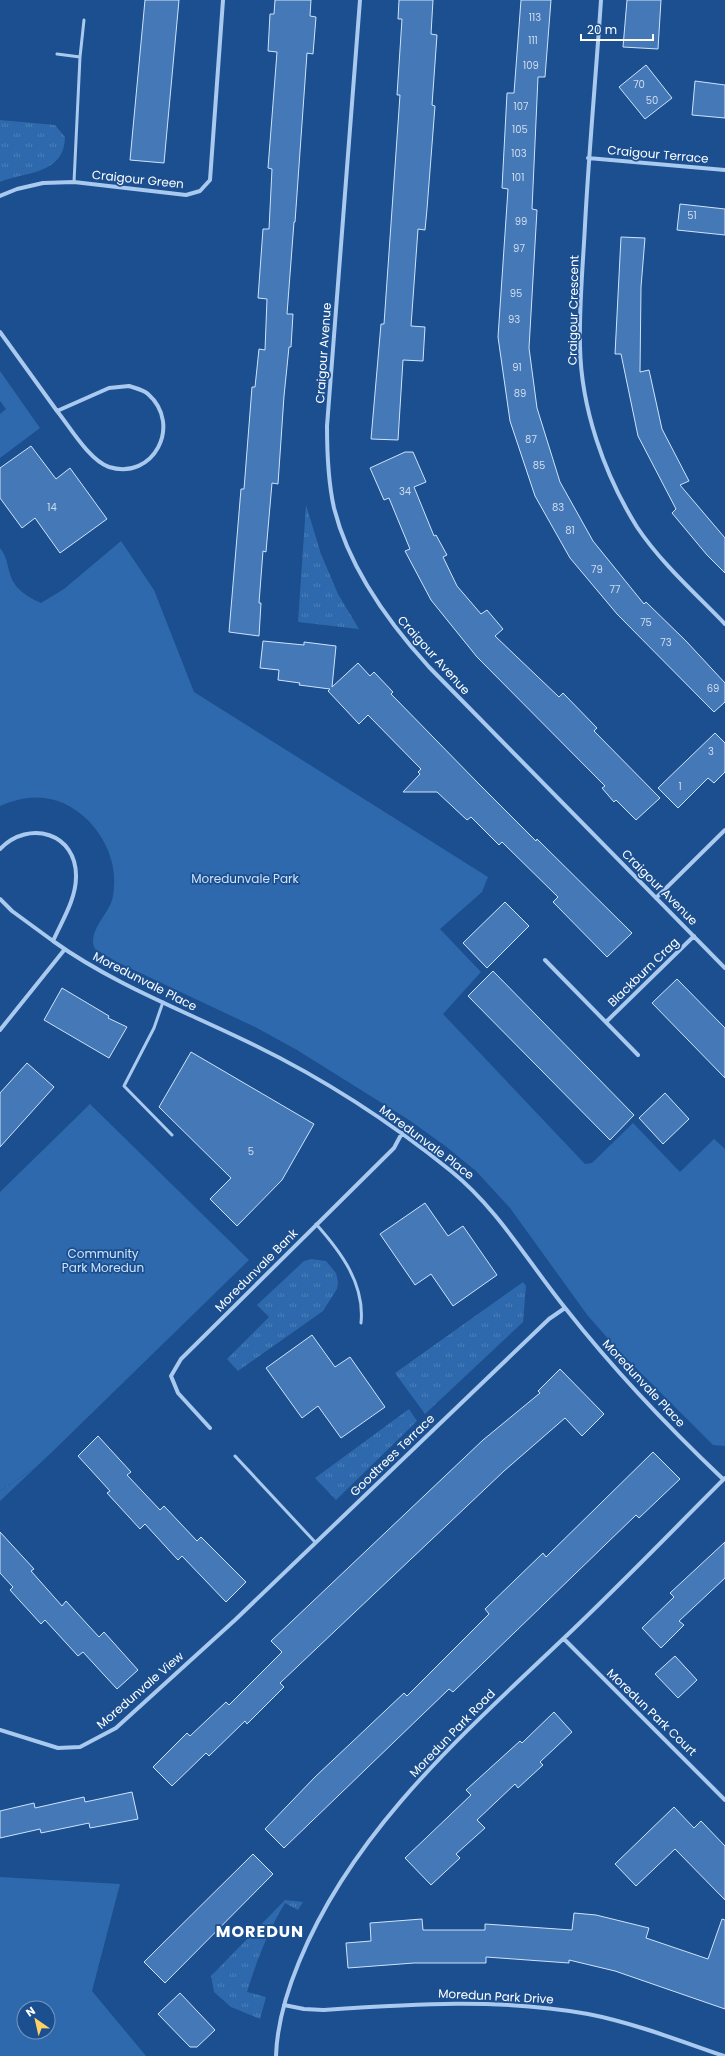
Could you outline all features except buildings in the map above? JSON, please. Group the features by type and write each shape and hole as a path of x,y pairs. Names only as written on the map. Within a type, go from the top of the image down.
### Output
{"street":[{"name":"Craigour Green","path":"0,196 17,189 43,183 74,182 186,195 200,191 210,180 223,0"},
{"name":"Craigour Avenue","path":"360,0 327,426 328,466 334,509 347,544 381,607 402,638 725,968"},
{"name":"Craigour Crescent","path":"601,0 588,158 580,347 584,386 592,423 613,481 637,526 655,552 725,624"},
{"name":"Craigour Terrace","path":"588,158 725,170"},
{"path":"0,332 57,411 94,457 108,466 126,469 145,462 159,448 165,428 161,409 148,393 129,386 109,388 57,411"},
{"path":"656,898 725,830"},
{"path":"0,849 11,839 22,834 33,833 55,837 70,851 75,862 76,888 53,941"},
{"name":"Moredunvale Place","path":"0,899 12,911 53,941 96,969 250,1043 352,1099 402,1133 452,1172 492,1210 565,1308 630,1386 724,1478"},
{"name":"Blackburn Crag","path":"606,1022 694,936"},
{"path":"0,1030 65,949"},
{"name":"Blackburn Crag","path":"545,960 638,1055"},
{"name":"Moredunvale Bank","path":"210,1428 178,1392 171,1376 181,1359 394,1148 402,1133"},
{"name":"Goodtrees Terrace","path":"235,1620 549,1319 565,1308"},
{"name":"Moredun Park Road","path":"276,2056 277,2037 284,2005 296,1968 320,1917 356,1857 394,1808 470,1726 564,1639 724,1478"},
{"name":"Moredunvale View","path":"0,1730 58,1748 80,1747 87,1744 116,1728 235,1620"},
{"name":"Moredun Park Court","path":"564,1639 725,1800"},
{"name":"Moredun Park Drive","path":"284,2005 304,2009 323,2010 453,2002 533,2006 590,2014 650,2031 724,2056"}],"lane":[{"path":"74,182 80,57 84,20"},
{"path":"57,54 80,57"},
{"path":"163,1002 154,1028 124,1086 172,1135"},
{"path":"316,1224 346,1263 358,1288 362,1308 361,1323"},
{"path":"235,1456 315,1542"}],"green space":[{"path":"0,120 55,125 65,137 63,149 58,159 42,170 0,182"},
{"path":"0,371 40,428 0,458 0,414 6,409 0,401"},
{"path":"306,505 321,554 338,594 359,629 298,622"},
{"name":"Moredunvale Park","path":"121,541 154,590 194,692 488,877 482,892 440,929 481,972 443,1014 585,1164 592,1163 633,1123 680,1172 714,1139 725,1149 725,1446 713,1445 620,1352 588,1316 510,1208 476,1171 444,1145 409,1120 297,1050 257,1028 117,962 95,949 93,937 111,903 114,885 110,856 104,841 85,817 59,801 44,798 27,798 16,800 0,806 0,548 15,584 31,598 41,603 64,589"},
{"name":"Community Park Moredun","path":"90,1104 249,1260 36,1467 0,1491 0,1192"},
{"path":"311,1259 326,1261 336,1273 338,1282 337,1289 323,1311 238,1371 227,1359 269,1317 257,1305 304,1261"},
{"path":"523,1282 526,1286 523,1322 425,1414 395,1373"},
{"path":"409,1409 417,1421 336,1500 315,1478"},
{"path":"36,1467 0,1501 0,1491"},
{"path":"0,1877 120,1884 92,1991 146,2056 0,2056"},
{"path":"285,1900 303,1902 298,1910 285,1903 263,1946 247,1992 266,1997 260,2019 231,2007 214,1992 211,1976"}],"district":[{"name":"MOREDUN","path":"260,1931"}]}
